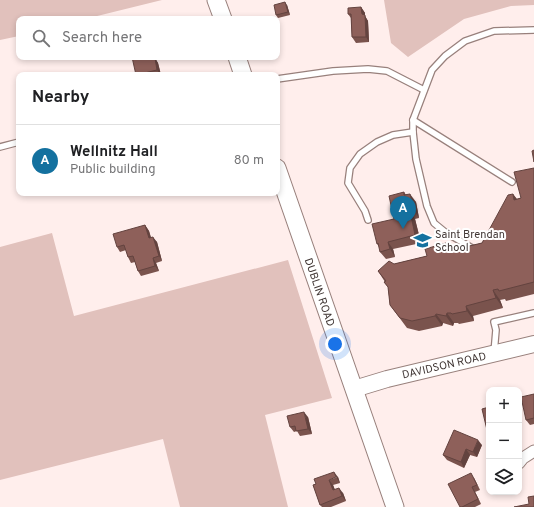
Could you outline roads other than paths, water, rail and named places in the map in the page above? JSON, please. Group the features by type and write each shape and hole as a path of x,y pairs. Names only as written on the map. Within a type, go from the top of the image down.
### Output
{"main road":[{"path":"216,0 222,16"},
{"path":"237,60 242,72"},
{"name":"DUBLIN ROAD","path":"280,177 395,507"},
{"name":"DAVIDSON ROAD","path":"354,389 387,379 534,344"}],"street":[{"path":"522,459 534,451"}],"lane":[{"path":"472,248 445,232 434,223 427,206 416,159 413,120 432,70 445,56 464,41 494,32 534,30"},
{"path":"280,79 333,71 368,69 387,71 424,90"},
{"path":"413,120 512,182"},
{"path":"368,220 348,183 350,168 360,154 377,142 393,135 413,132"},
{"path":"0,147 16,143"},
{"path":"494,353 496,330 494,322 534,313"}],"place":[{"name":"Wellnitz Hall","path":"403,229"},
{"name":"Saint Brendan School","path":"422,240"}]}
